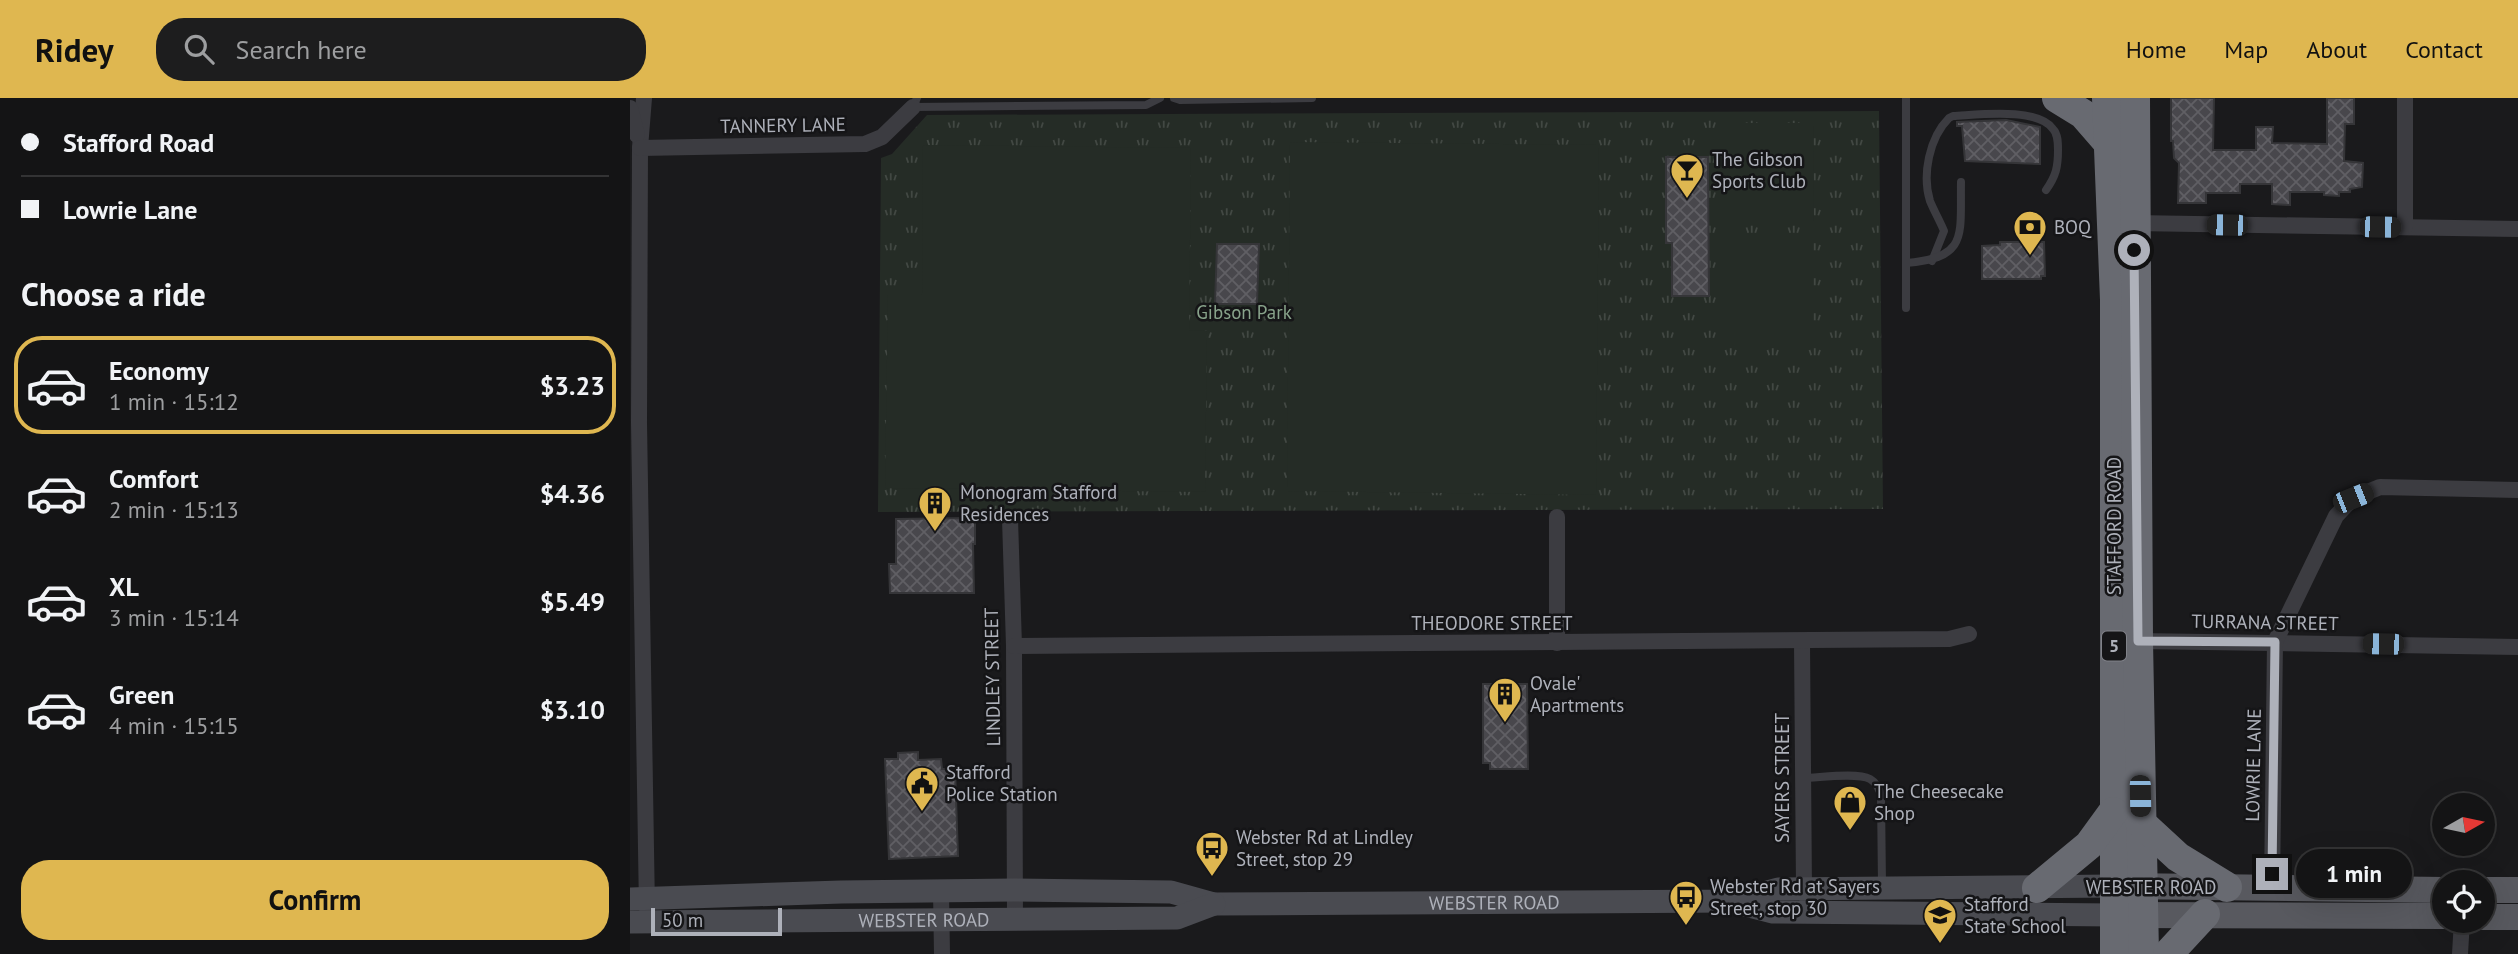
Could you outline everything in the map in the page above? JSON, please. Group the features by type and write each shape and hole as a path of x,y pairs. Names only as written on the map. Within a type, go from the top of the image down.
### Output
{"highway":[{"path":"2057,98 2083,114 2110,145"},
{"name":"STAFFORD ROAD","path":"2107,98 2115,300 2128,900 2115,954"},
{"name":"STAFFORD ROAD","path":"2127,817 2138,641 2135,98"},
{"path":"2037,888 2127,817 2178,857 2227,887"},
{"name":"STAFFORD ROAD","path":"2128,900 2144,954"},
{"path":"2168,954 2205,914"}],"main road":[{"name":"WEBSTER ROAD","path":"1732,901 1773,912 1812,913 2128,900 2227,887 2432,890"},
{"name":"WEBSTER ROAD","path":"638,899 1014,890 1171,892 1214,904 1732,901 1778,889 2037,888 2205,914 2432,916"},
{"path":"2495,890 2518,890"},
{"name":"WEBSTER ROAD","path":"639,922 1177,918 1214,904"},
{"path":"2495,917 2518,917"}],"street":[{"path":"639,922 635,313 644,98"},
{"path":"2405,228 2406,98"},
{"name":"TANNERY LANE","path":"640,148 865,144 882,137 915,102"},
{"path":"630,108 640,148"},
{"path":"2134,223 2518,229"},
{"path":"2275,642 2336,516 2353,498 2380,487 2518,490"},
{"path":"1557,517 1557,643"},
{"name":"LINDLEY STREET","path":"1010,519 1014,646 1015,920"},
{"name":"THEODORE STREET","path":"1014,646 1802,642 1949,639 1969,634"},
{"name":"TURRANA STREET","path":"2138,641 2518,647"},
{"name":"SAYERS STREET","path":"1802,642 1804,889 1812,913"},
{"name":"LOWRIE LANE","path":"2272,888 2275,642"},
{"path":"941,891 942,954"},
{"path":"2460,954 2461,933"}],"lane":[{"path":"915,102 1146,105 1160,98"},
{"path":"1174,98 1312,98"},
{"path":"1906,98 1906,308"},
{"path":"1932,261 1944,232 1930,200 1928,158 1949,118 2024,115 2049,124 2057,139 2058,169 2046,191"},
{"path":"1906,263 1932,261 1947,253 1957,241 1960,229 1961,182"},
{"path":"1803,778 1862,777 1877,785 1881,797 1882,888"}],"green space":[{"name":"Gibson Park","path":"1879,111 1883,509 878,512 881,158 892,154 927,115"},
{"path":"1720,123 1813,123 1814,224 1720,224"},
{"path":"1290,142 1599,145 1596,495 1287,491"},
{"path":"923,145 1191,148 1189,330 1207,331 1205,492 885,488 888,295 922,295"},
{"path":"1720,242 1813,242 1813,343 1720,343"}],"building":[{"path":"2171,98 2214,98 2213,150 2256,150 2256,127 2273,127 2272,143 2327,144 2327,98 2354,98 2354,124 2345,124 2344,161 2363,163 2362,187 2350,189 2350,192 2339,192 2339,196 2324,195 2324,192 2290,192 2290,205 2272,204 2272,184 2240,184 2240,193 2206,193 2206,203 2178,203 2179,163 2174,158 2171,141"},
{"path":"2006,120 2040,127 2040,164 1965,161 1962,126 1957,126 1957,122"},
{"name":"The Gibson Sports Club","path":"1666,157 1708,157 1709,296 1672,296 1672,243 1666,243"},
{"path":"2000,242 2044,242 2045,276 2041,276 2041,279 1982,279 1982,246 2000,245"},
{"path":"1217,244 1259,244 1257,304 1215,304"},
{"path":"969,518 969,522 975,521 974,593 890,593 889,564 896,564 896,519"},
{"name":"Ovale' Apartments","path":"1483,684 1527,684 1528,769 1490,769 1490,763 1483,763"},
{"name":"Stafford Police Station","path":"918,752 918,760 941,759 942,769 955,769 958,856 889,859 885,759 898,759 898,753"}],"place":[{"name":"The Gibson Sports Club","path":"1687,200"},
{"name":"BOQ","path":"2030,257"},
{"name":"Monogram Stafford Residences","path":"935,533"},
{"name":"Ovale' Apartments","path":"1505,724"},
{"name":"Stafford Police Station","path":"922,813"},
{"name":"The Cheesecake Shop","path":"1850,832"},
{"name":"Webster Rd at Lindley Street, stop 29","path":"1212,878"},
{"name":"Webster Rd at Sayers Street, stop 30","path":"1686,927"},
{"name":"Stafford State School","path":"1940,945"}],"route":[{"path":"2134,250 2138,641 2275,642 2272,874"}]}
